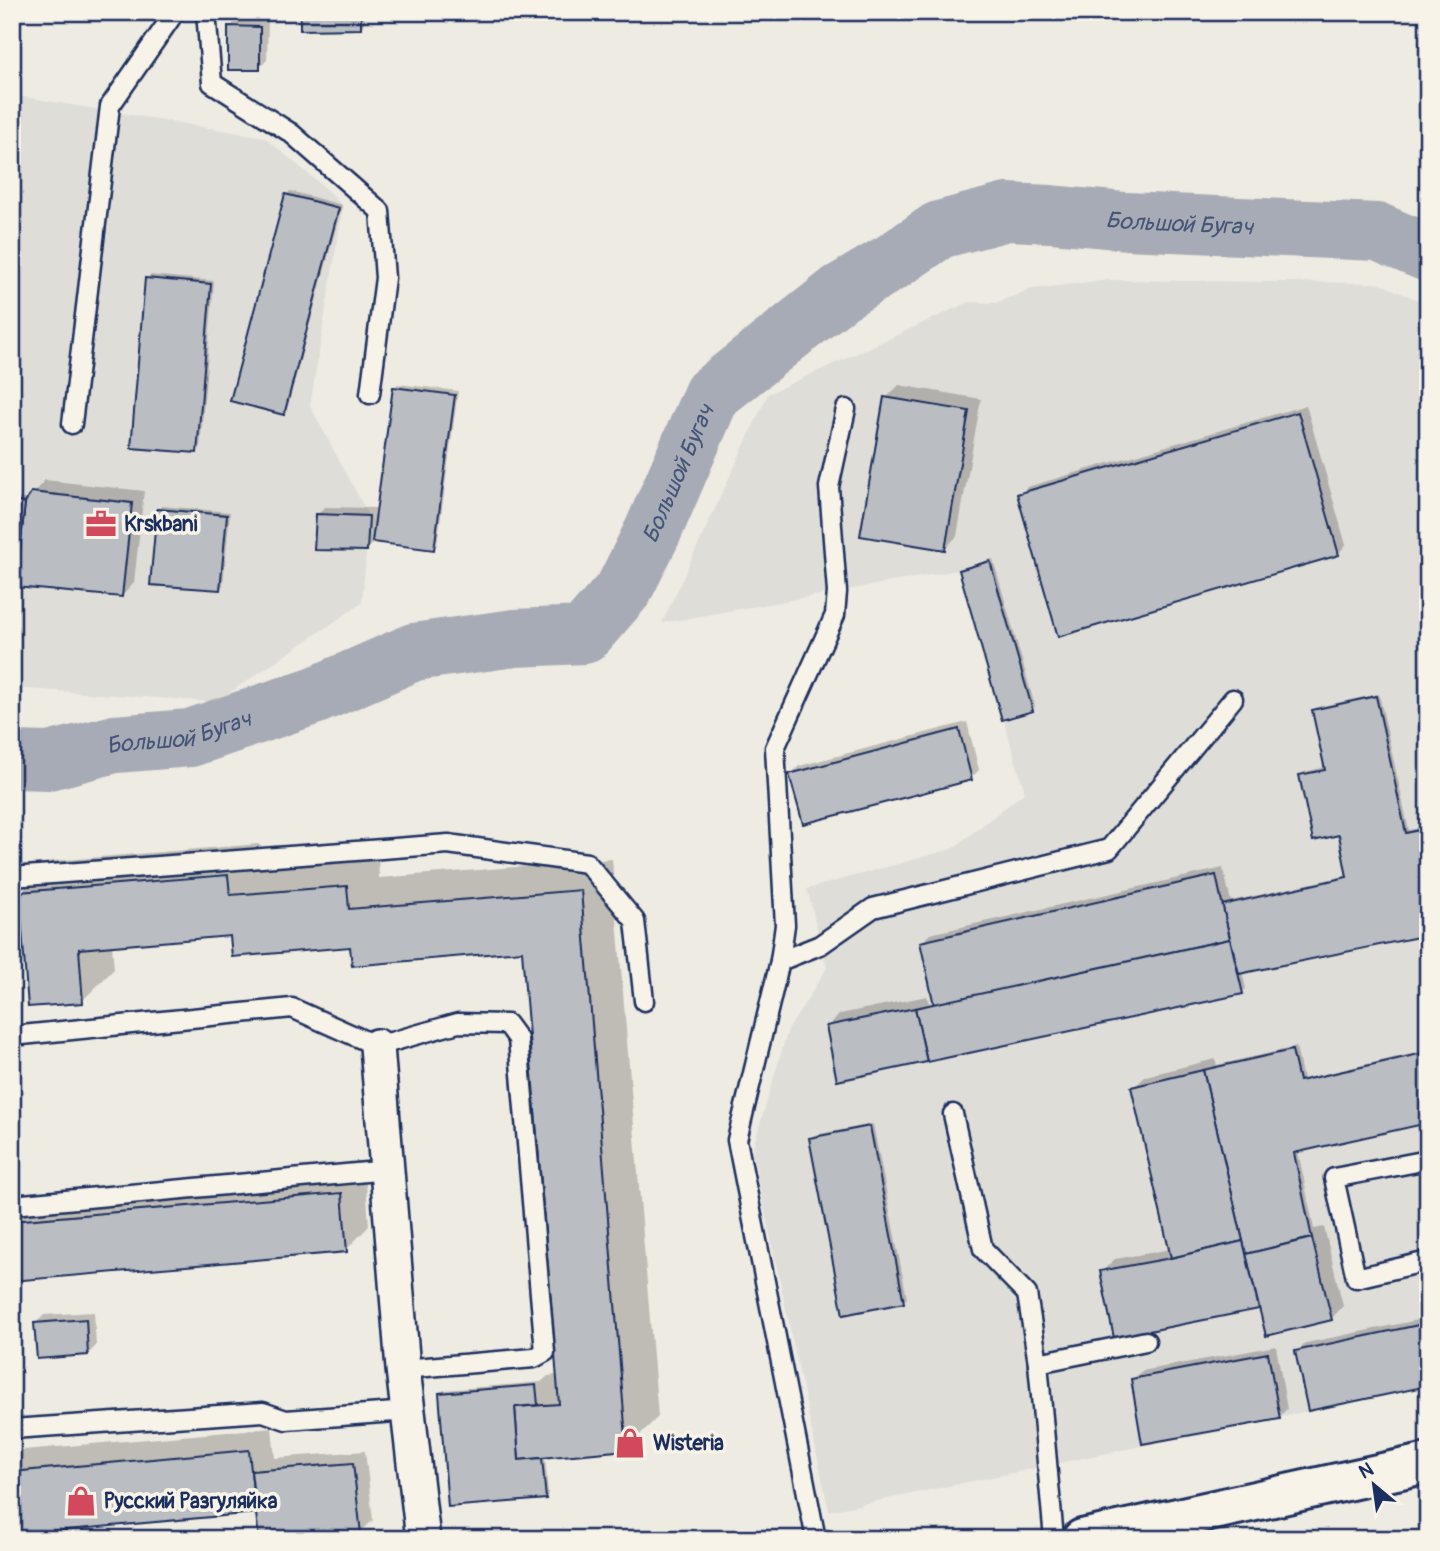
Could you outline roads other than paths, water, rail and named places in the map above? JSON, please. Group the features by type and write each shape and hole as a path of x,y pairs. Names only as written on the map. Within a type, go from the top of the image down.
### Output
{"main road":[{"path":"1082,1539 1428,1463"}],"street":[{"path":"377,1046 403,1369 423,1539"}],"lane":[{"path":"72,424 110,106 175,12"},
{"path":"206,12 212,83 291,133 380,211 385,278 370,394"},
{"path":"816,1539 737,1140 780,961 785,925 775,748 835,615 837,592 829,487 846,409"},
{"path":"780,961 820,945 873,908 1109,849 1233,699"},
{"path":"12,877 447,844 587,863 635,921 644,1001"},
{"path":"12,1036 292,1008 377,1046 457,1023 507,1024 518,1039 545,1352 534,1358 403,1369"},
{"path":"953,1114 983,1249 1027,1294 1038,1363 1054,1539"},
{"path":"1428,1160 1334,1178 1356,1278 1428,1261"},
{"path":"12,1205 388,1170"},
{"path":"1038,1363 1146,1341"},
{"path":"12,1429 263,1412 286,1420 409,1411"}],"waterway":[{"name":"Большой Бугач","path":"12,760 49,761 115,744 190,738 316,695 414,652 515,638 584,635 624,589 653,531 712,394 840,293 939,230 1007,212 1051,214 1126,221 1378,232 1428,253"}],"place":[{"name":"Krskbani","path":"101,524"},
{"name":"Wisteria","path":"630,1443"},
{"name":"Русский Разгуляйка","path":"81,1501"}]}
